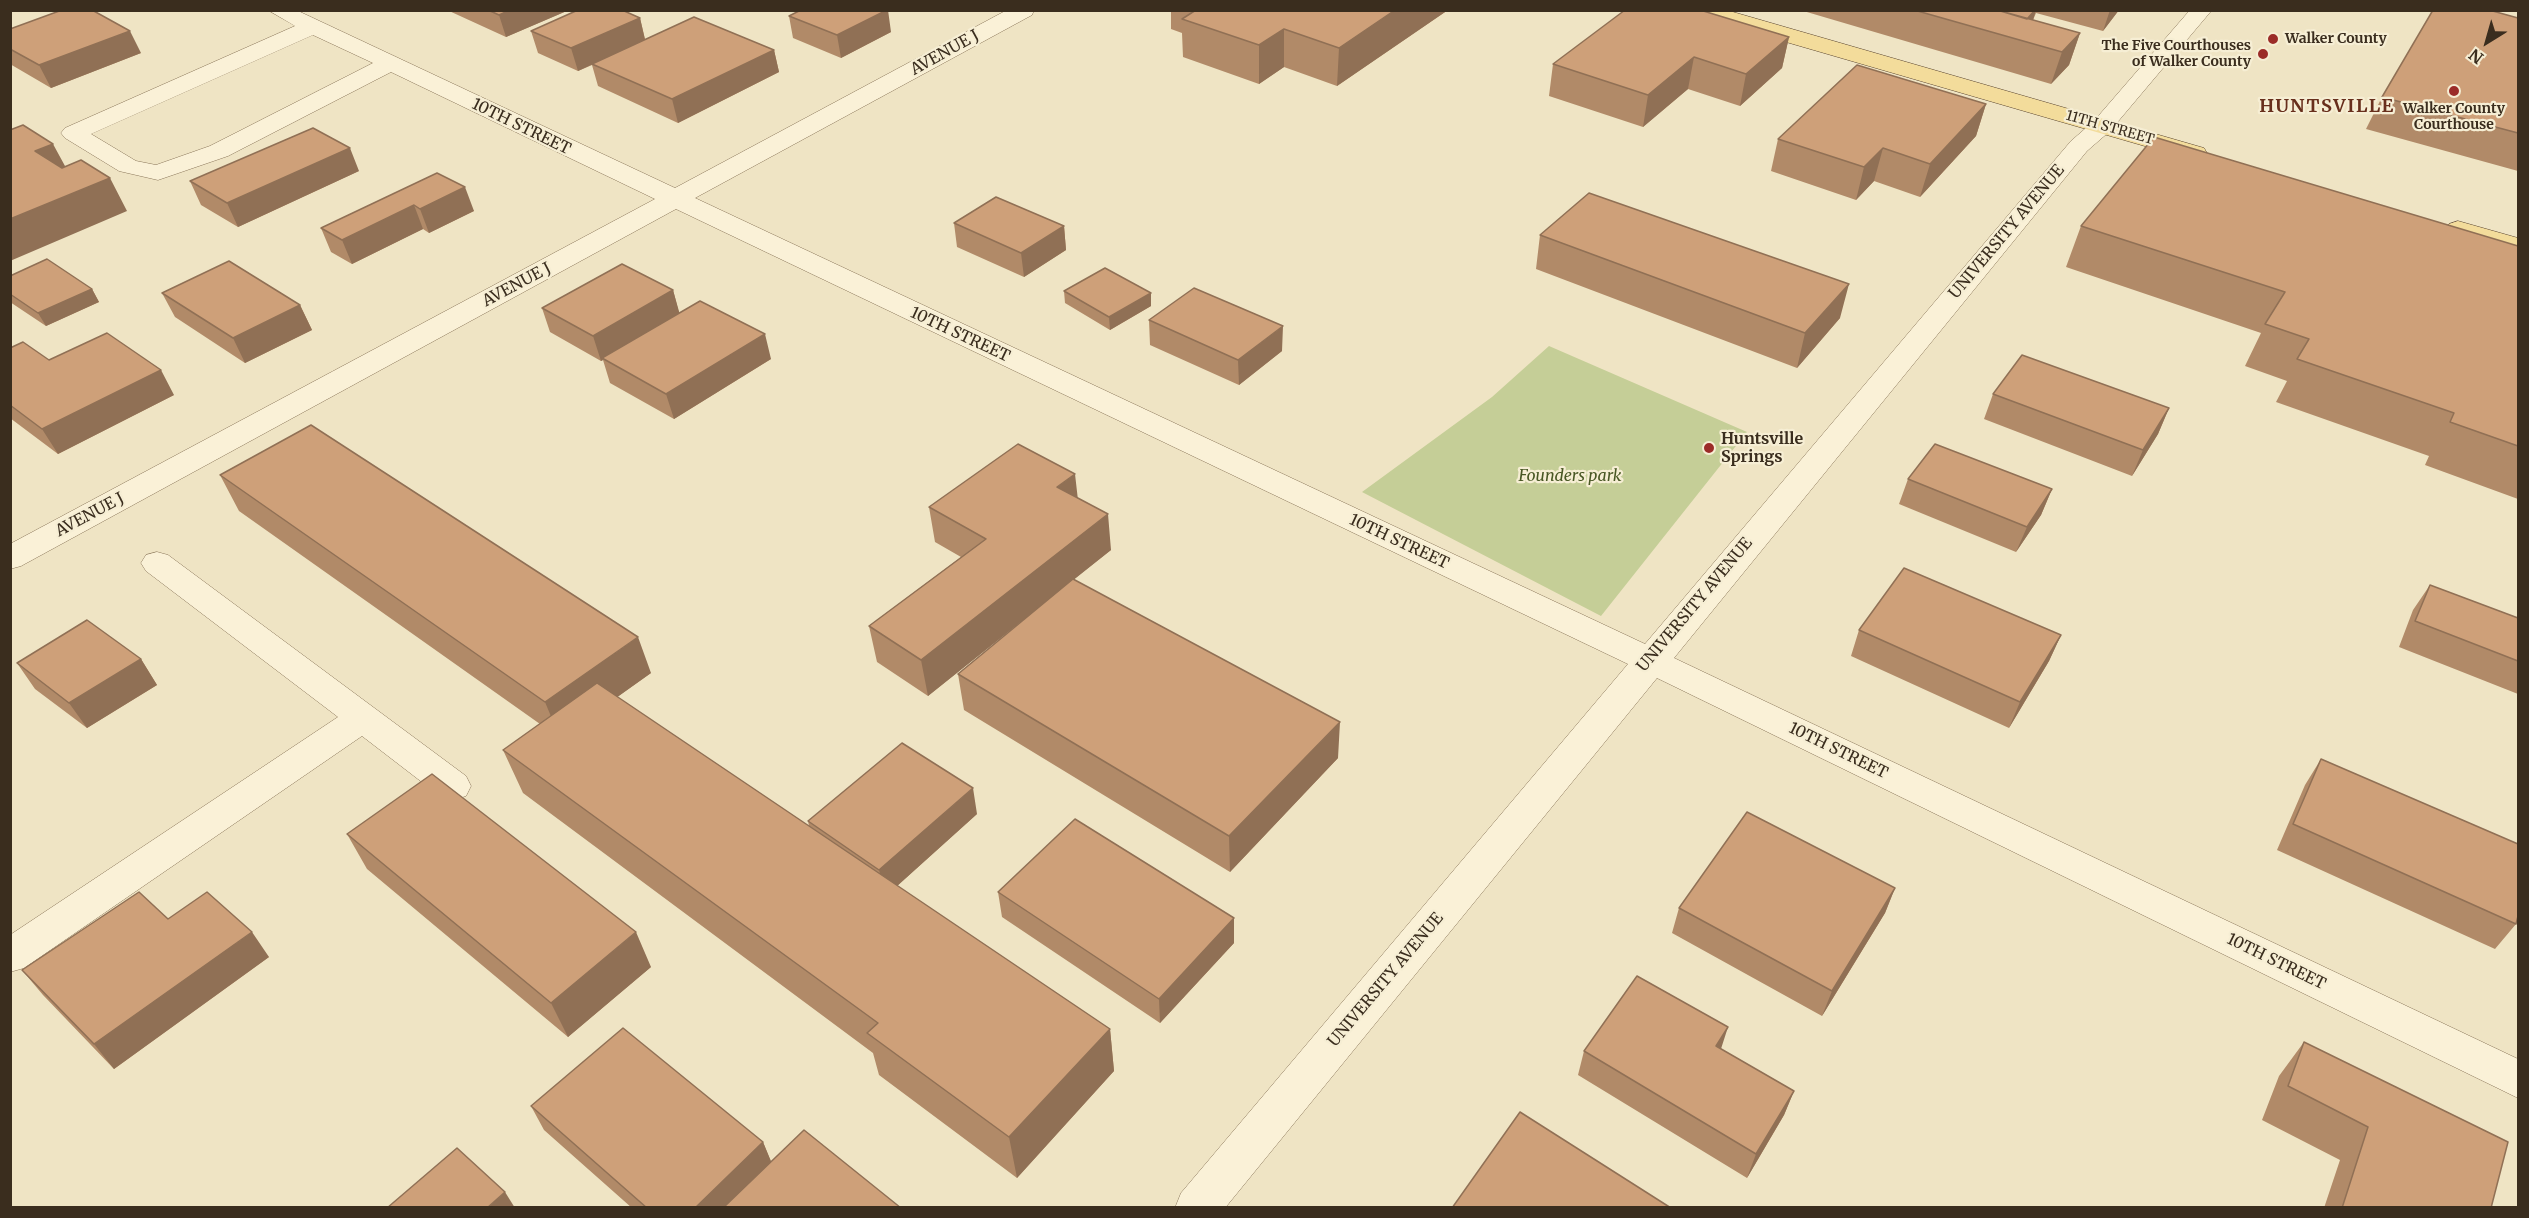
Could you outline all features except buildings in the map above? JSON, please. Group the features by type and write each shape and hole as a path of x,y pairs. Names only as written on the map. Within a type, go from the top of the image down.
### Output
{"main road":[{"name":"11TH STREET","path":"1701,10 2215,159"},
{"path":"2440,224 2518,246"}],"street":[{"name":"10TH STREET","path":"278,10 674,200 1649,660 2518,1079"},
{"name":"AVENUE J","path":"10,558 1024,10"},
{"name":"UNIVERSITY AVENUE","path":"1197,1208 1649,660 2079,146 2102,126 2202,10"},
{"path":"312,27 74,132 128,166 158,173 219,151 389,64"},
{"path":"157,563 453,786"},
{"path":"10,956 363,718"}],"green space":[{"name":"Founders park","path":"1549,346 1747,432 1601,616 1362,492 1492,397"}],"place":[{"name":"Walker County","path":"2273,39"},
{"name":"The Five Courthouses of Walker County","path":"2263,54"},
{"name":"Walker County Courthouse","path":"2454,91"},
{"name":"Huntsville Springs","path":"1709,448"}],"district":[{"name":"HUNTSVILLE","path":"2327,107"}]}
